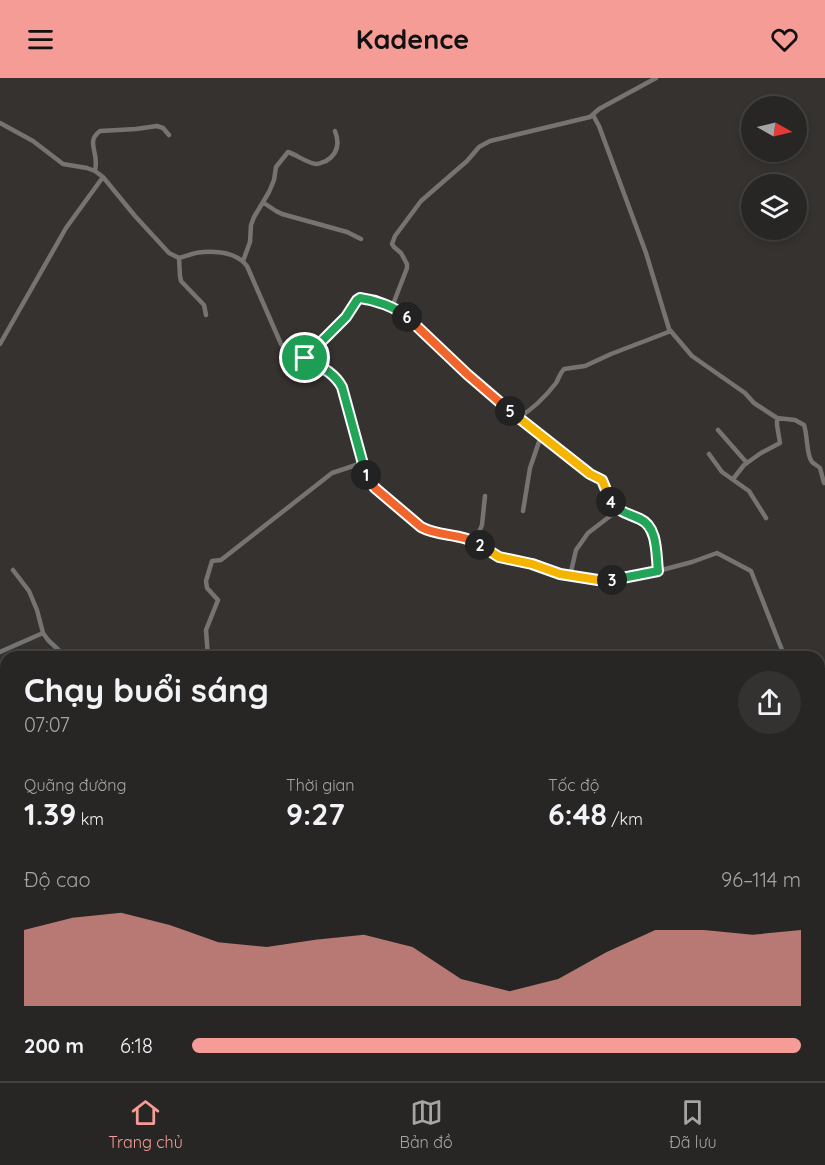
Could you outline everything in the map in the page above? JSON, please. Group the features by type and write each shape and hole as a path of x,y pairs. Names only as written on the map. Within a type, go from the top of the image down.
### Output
{"street":[{"path":"392,308 407,268 401,253 392,244 395,236 421,201 483,144 593,116 599,109 656,78"},
{"path":"593,116 599,126 646,253 671,331 692,356 745,393 754,403 777,418 795,420 804,425 809,458 812,462 822,466 824,483"},
{"path":"0,123 33,141 63,164 87,168 103,177 169,253 180,258 202,252 224,253 243,261 281,344 338,379 368,479 414,523 429,531 462,537 475,542 499,557 532,564 560,574 602,581 658,571 717,553 748,569 753,575 782,651"},
{"path":"95,171 96,157 92,145 93,137 100,131 157,126 163,128 169,135"},
{"path":"243,261 250,242 251,225 274,180 276,167 290,152 313,164 332,157 337,151 338,143 335,131"},
{"path":"0,344 67,227 103,177"},
{"path":"264,203 282,214 347,232 362,239"},
{"path":"180,258 181,281 204,305 206,315"},
{"path":"305,358 346,317 360,298 402,313 518,418 590,474 602,480 611,501 618,510 642,520 651,529 658,571"},
{"path":"0,326 9,328"},
{"path":"518,418 541,400 564,369 588,364 671,331"},
{"path":"733,479 747,463 780,443 777,418"},
{"path":"718,430 747,463"},
{"path":"523,511 530,468 541,436"},
{"path":"709,454 722,472 749,491 766,518"},
{"path":"208,651 206,630 218,600 207,588 206,581 212,561 221,560 332,473 362,463"},
{"path":"475,542 482,525 485,496"},
{"path":"570,576 576,550 588,533 618,510"},
{"path":"13,570 29,591 40,618 43,633 60,651"},
{"path":"2,651 43,633"}],"route":[{"path":"360,298 399,311 467,374 541,436 590,474 602,480 611,501 618,510 646,522 653,532 658,571 602,581 570,576 499,557 467,538 429,531 414,523 369,481 338,379 305,358 346,317 360,298"}]}
